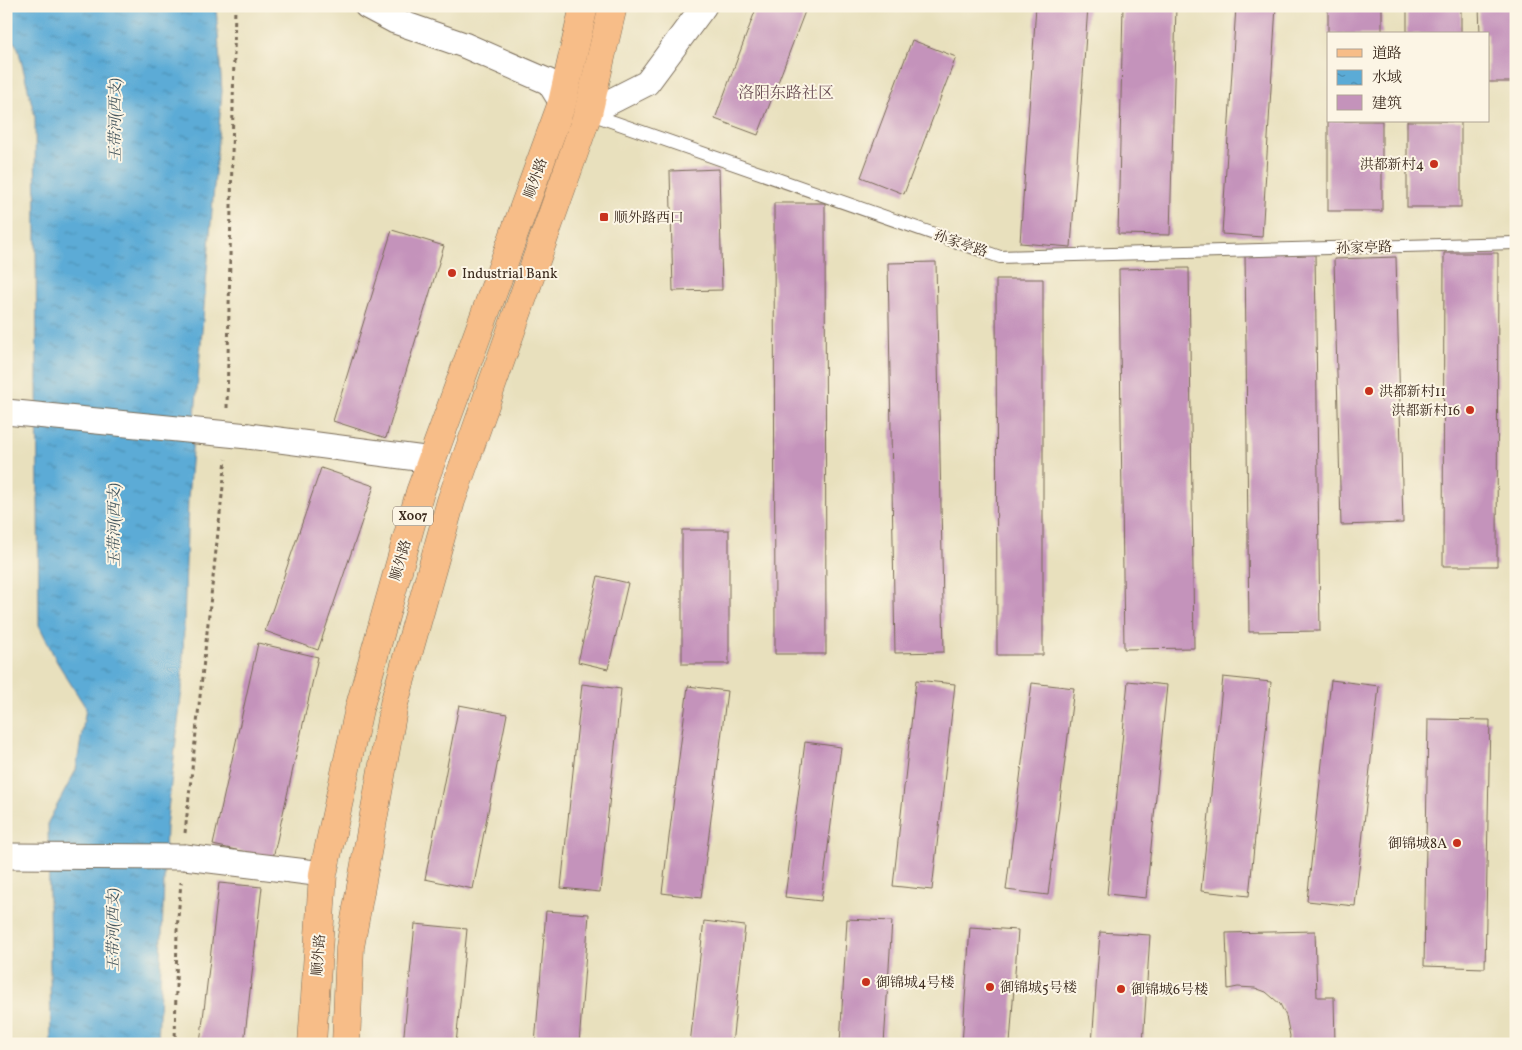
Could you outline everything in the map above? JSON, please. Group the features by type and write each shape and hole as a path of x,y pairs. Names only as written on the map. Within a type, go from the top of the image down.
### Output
{"main road":[{"name":"顺外路","path":"312,1044 323,874 362,699 417,501 562,104 584,6"},
{"name":"顺外路","path":"346,1044 350,947 394,704 451,500 588,113 613,6"}],"street":[{"path":"367,6 395,20 464,45 549,82 562,104"},
{"path":"588,113 646,83 704,6"},
{"path":"6,412 248,436 432,460"},
{"path":"6,856 184,849 323,874"}],"lane":[{"name":"孙家亭路","path":"588,113 1000,257 1516,243"}],"path":[{"path":"227,417 235,6"},
{"path":"184,849 226,456"},
{"path":"175,1044 177,930 181,881"}],"water":[{"name":"玉带河(西支)","path":"6,6 216,6 222,91 188,499 182,689 166,827 158,1044 51,1044 48,822 76,770 86,708 57,662 39,625 35,117 18,48 6,29"}],"building":[{"path":"757,6 807,6 758,135 715,119"},
{"path":"1036,6 1088,6 1071,247 1020,243"},
{"path":"1123,6 1176,6 1170,235 1118,234"},
{"path":"1236,6 1276,6 1262,237 1222,234"},
{"path":"1328,6 1382,6 1382,32 1328,32"},
{"path":"1407,6 1461,6 1461,32 1407,32"},
{"path":"1479,6 1516,6 1516,82 1490,82 1490,32 1480,32"},
{"path":"912,40 956,57 904,194 861,177"},
{"path":"1328,122 1382,122 1382,211 1328,211"},
{"name":"洪都新村4","path":"1407,122 1461,122 1461,207 1407,207"},
{"path":"719,169 722,290 673,291 670,171"},
{"path":"774,203 825,203 826,654 775,654"},
{"path":"392,230 444,246 386,438 333,421"},
{"path":"1245,251 1315,251 1320,631 1249,632"},
{"name":"洪都新村16","path":"1444,253 1498,253 1497,566 1443,566"},
{"name":"洪都新村11","path":"1396,257 1403,523 1341,525 1334,259"},
{"path":"936,262 944,652 895,653 888,263"},
{"path":"1189,268 1194,648 1124,649 1119,269"},
{"path":"996,279 1043,279 1043,655 997,655"},
{"path":"321,468 374,486 318,650 265,631"},
{"path":"682,530 729,530 729,664 682,664"},
{"path":"598,576 628,583 608,669 578,662"},
{"path":"258,643 318,657 273,858 213,845"},
{"path":"1223,677 1271,682 1249,896 1201,891"},
{"path":"916,680 955,684 932,890 893,886"},
{"path":"1331,680 1379,686 1355,906 1307,901"},
{"path":"1128,681 1167,685 1146,898 1107,894"},
{"path":"1032,683 1074,688 1048,895 1006,890"},
{"path":"582,684 621,689 600,892 561,888"},
{"path":"688,686 727,691 701,898 662,893"},
{"path":"459,705 507,714 473,889 425,879"},
{"name":"御锦城8A","path":"1428,719 1490,720 1485,968 1424,966"},
{"path":"805,742 841,747 821,901 785,897"},
{"path":"219,883 262,887 244,1044 200,1044"},
{"path":"546,911 589,914 579,1044 535,1044"},
{"name":"御锦城4号楼","path":"847,919 892,921 884,1044 840,1044"},
{"path":"704,921 745,926 732,1044 690,1044"},
{"path":"415,924 467,929 456,1044 403,1044"},
{"name":"御锦城5号楼","path":"970,927 1018,930 1010,1044 962,1044"},
{"path":"1315,931 1317,997 1334,997 1335,1044 1289,1044 1290,1036 1286,1016 1280,1004 1266,992 1255,988 1238,987 1228,989 1226,933"},
{"name":"御锦城6号楼","path":"1100,932 1150,935 1143,1044 1092,1044"}],"place":[{"name":"洪都新村4","path":"1434,164"},
{"name":"顺外路西口","path":"604,217"},
{"name":"Industrial Bank","path":"452,273"},
{"name":"洪都新村11","path":"1369,391"},
{"name":"洪都新村16","path":"1470,410"},
{"name":"御锦城8A","path":"1457,843"},
{"name":"御锦城4号楼","path":"866,982"},
{"name":"御锦城5号楼","path":"990,987"},
{"name":"御锦城6号楼","path":"1121,989"}],"district":[{"name":"洛阳东路社区","path":"786,92"}]}
